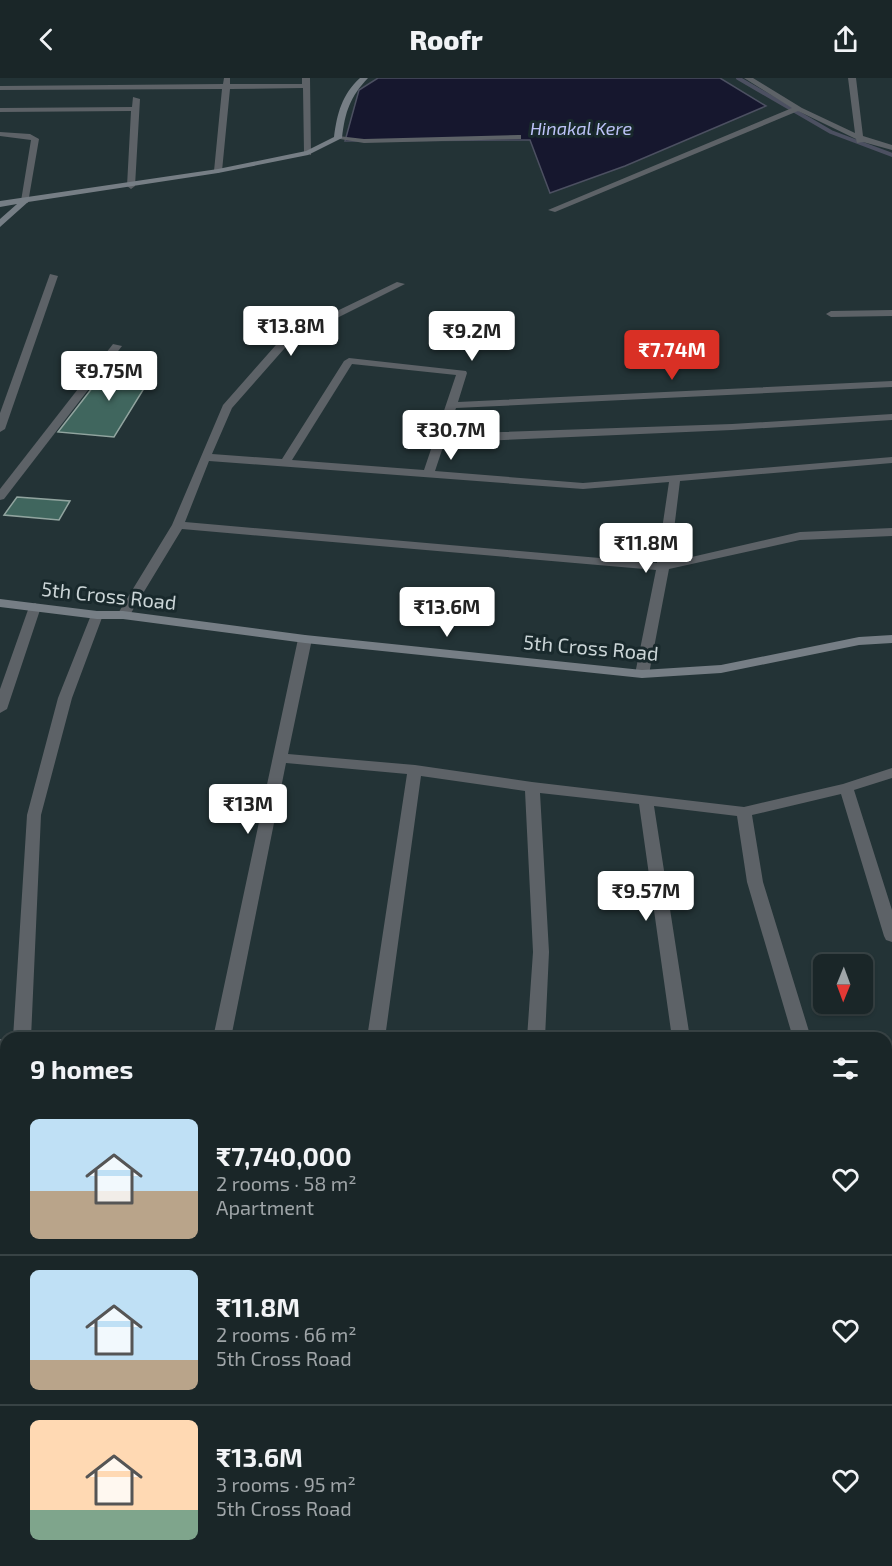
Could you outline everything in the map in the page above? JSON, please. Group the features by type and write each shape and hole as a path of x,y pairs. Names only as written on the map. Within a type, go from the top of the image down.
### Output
{"street":[{"path":"131,186 137,78"},
{"path":"338,138 344,99 351,88 364,78"},
{"path":"748,78 797,109 860,141 892,148"},
{"path":"852,78 860,141"},
{"path":"218,171 226,82"},
{"path":"0,88 137,88 226,82 306,82 308,153"},
{"path":"0,110 135,109"},
{"path":"552,210 797,109"},
{"path":"0,134 30,136 35,139 25,201 0,224"},
{"path":"0,204 131,186 218,171 308,153 338,138 364,141 518,137"},
{"path":"0,429 53,276"},
{"path":"123,615 178,525 227,407 287,339 400,284"},
{"path":"831,314 892,313"},
{"path":"0,497 117,346"},
{"path":"285,463 349,361 462,373 428,474"},
{"path":"453,405 892,384"},
{"path":"441,437 457,439 732,427 892,417"},
{"path":"205,457 584,486 892,460"},
{"path":"642,674 663,567 675,479"},
{"path":"178,525 663,567 800,536 892,532"},
{"name":"5th Cross Road","path":"0,603 97,615 123,615 305,639 642,674 721,669 859,641 892,639"},
{"path":"0,709 35,607"},
{"path":"22,1032 34,815 64,698 97,615"},
{"path":"223,1032 305,639"},
{"path":"282,758 415,770 531,788 744,812 846,788 892,773"},
{"path":"377,1032 415,770"},
{"path":"531,788 541,952 536,1032"},
{"path":"846,788 892,936"},
{"path":"646,801 680,1032"},
{"path":"744,812 755,882 800,1032"}],"water":[{"name":"Hinakal Kere","path":"378,78 720,78 766,106 625,166 550,193 530,140 345,141 359,90"}],"building":[{"path":"110,365 156,369 114,437 58,432"},
{"path":"17,497 70,501 59,520 4,515"}],"waterway":[{"path":"738,78 831,132 892,155"}]}
